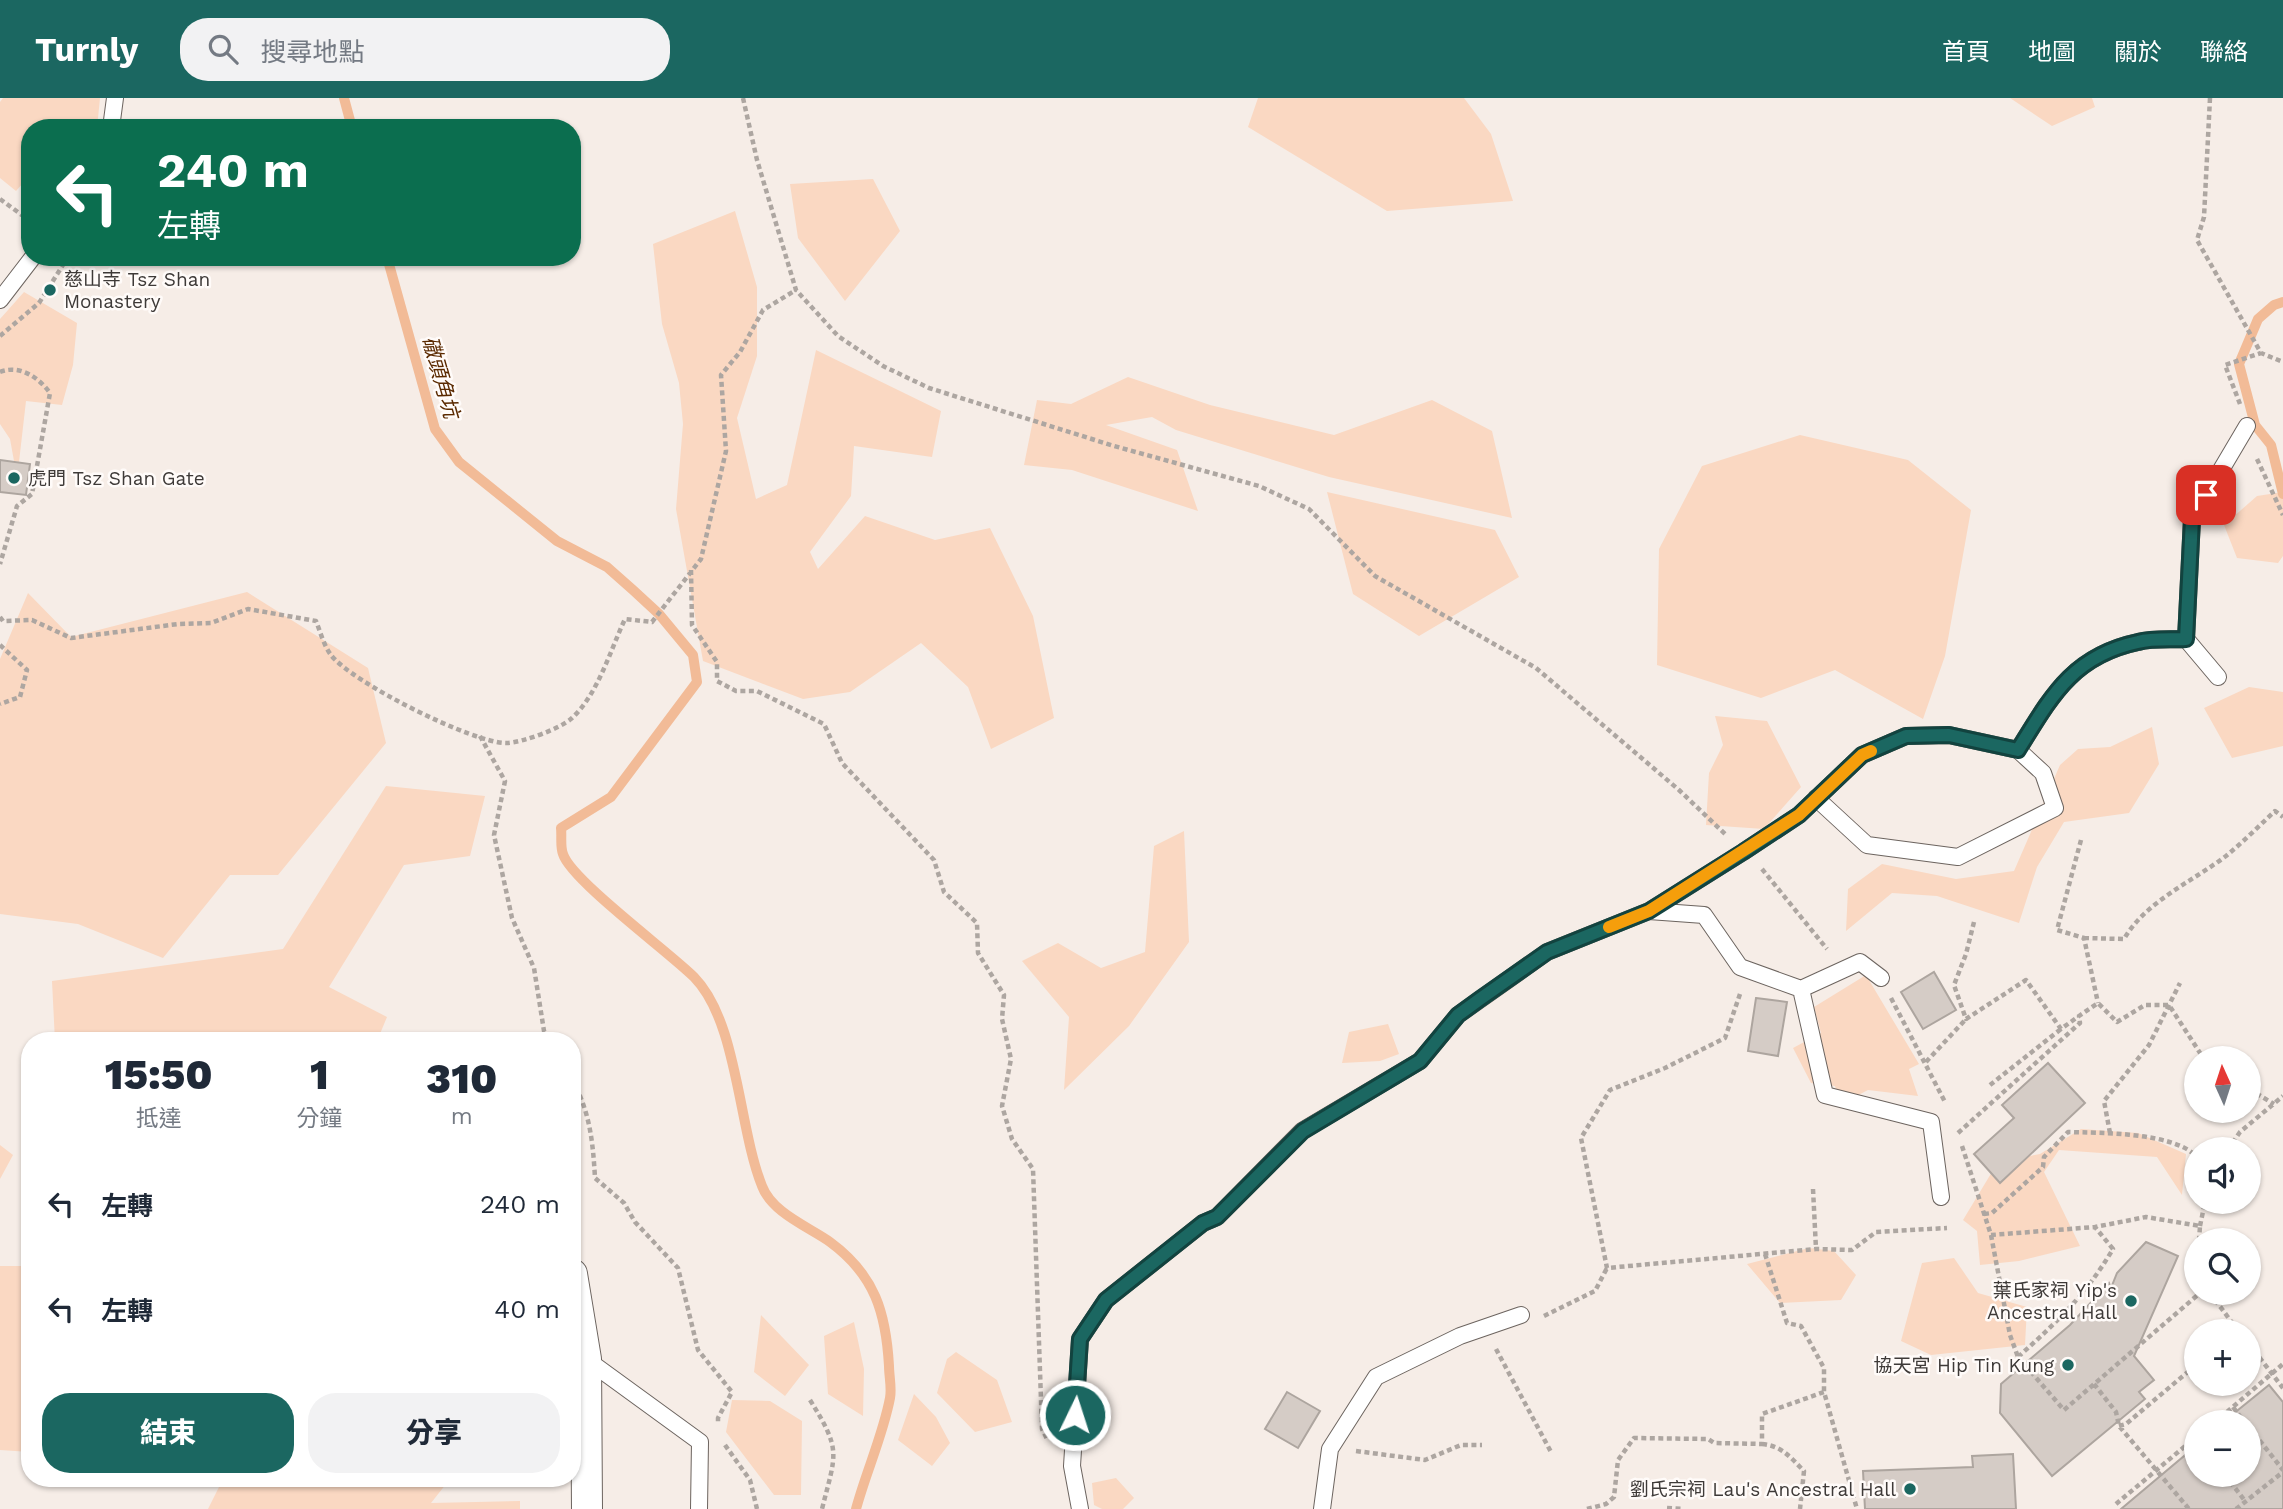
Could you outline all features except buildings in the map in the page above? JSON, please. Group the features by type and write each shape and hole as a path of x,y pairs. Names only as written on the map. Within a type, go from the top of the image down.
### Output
{"street":[{"path":"581,1329 586,1360 587,1509"}],"lane":[{"path":"112,119 115,98"},
{"path":"0,300 26,266"},
{"path":"2218,677 2186,639 2192,519 2247,426"},
{"path":"2018,750 2067,677 2090,659 2138,642 2186,639"},
{"path":"1080,1509 1072,1466 1080,1339 1106,1300 1203,1223 1217,1217 1303,1131 1420,1061 1458,1015 1480,999 1547,952 1649,911 1799,815 1816,798 1862,755 1906,736 1949,735 2018,750 2043,773 2054,808 1958,857 1867,845 1816,798"},
{"path":"1649,911 1704,915 1740,967 1801,989 1860,962 1881,978"},
{"path":"1801,989 1825,1095 1931,1122 1941,1198"},
{"path":"1322,1509 1331,1448 1376,1377 1460,1336 1517,1320"},
{"path":"586,1360 700,1442 699,1509"}],"path":[{"path":"743,98 757,160 796,290 838,336 883,366 929,388 1114,446 1259,486 1309,509 1375,576 1536,668 1679,790 1760,867 1826,949 1838,950"},
{"path":"2210,98 2204,217 2197,240 2261,353 2283,362"},
{"path":"0,199 21,214"},
{"path":"0,336 39,303 62,266"},
{"path":"1,622 32,620 71,638 177,624 211,624 248,608 316,621 330,655 356,677 427,718 504,743 528,739 571,719 592,691 625,619 652,622 691,569 702,559 726,451 721,375 740,352 762,310 796,290"},
{"path":"2225,365 2261,353"},
{"path":"0,372 27,373 41,382 50,393 32,494 17,506 0,564"},
{"path":"691,569 692,625 718,663 717,681 736,691 757,691 824,724 842,763 934,860 944,892 977,923 978,953 1004,995 1002,1019 1011,1059 1002,1107 1012,1139 1033,1169 1042,1429 1053,1452"},
{"path":"0,645 27,670 20,697 0,704"},
{"path":"479,735 505,781 494,835 512,918 534,968 545,1032"},
{"path":"2081,840 2057,930 2084,938 2124,939 2132,926 2146,913 2227,855 2275,811 2283,817"},
{"path":"1966,1019 1954,985 1974,922"},
{"path":"2084,938 2098,1003 2117,1021 2145,1005 2169,1005"},
{"path":"1551,1452 1492,1343 1517,1320 1595,1291 1607,1268 1581,1138 1610,1090 1665,1068 1725,1038 1749,970"},
{"path":"1881,978 1948,1109"},
{"path":"1926,1062 1966,1019 2026,980 2061,1029"},
{"path":"2110,1133 2104,1101 2149,1045 2180,983"},
{"path":"1990,1085 2098,1003"},
{"path":"2169,1005 2196,1046"},
{"path":"1958,1134 2080,1023 2079,1016"},
{"path":"581,1096 593,1138 595,1178 624,1203 635,1222 678,1268 698,1350 732,1392 718,1418 719,1428"},
{"path":"2261,1096 2274,1104"},
{"path":"2237,1137 2283,1096"},
{"path":"1953,1121 1991,1235 2010,1335 2018,1357 2064,1410 2186,1305"},
{"path":"1984,1214 1992,1213 2043,1167 2045,1157 2068,1132 2110,1133 2172,1142 2184,1147"},
{"path":"1814,1189 1816,1249"},
{"path":"1991,1235 2095,1227 2146,1217 2200,1226 2202,1214"},
{"path":"2018,1357 2074,1306 2091,1286 2113,1249 2095,1227"},
{"path":"1607,1268 1816,1249 1852,1250 1876,1232 1947,1228"},
{"path":"1765,1254 1787,1322 1801,1326 1824,1368 1824,1392 1857,1509"},
{"path":"2261,1360 2283,1388"},
{"path":"2229,1410 2283,1364"},
{"path":"2119,1426 2126,1424 2184,1375"},
{"path":"2094,1384 2116,1412 2119,1426 2189,1509"},
{"path":"1762,1444 1762,1414 1824,1392"},
{"path":"810,1400 831,1434 835,1457 822,1509"},
{"path":"720,1437 750,1480 757,1509"},
{"path":"1587,1509 1606,1504 1614,1497 1618,1460 1634,1438 1708,1438 1714,1443 1776,1445 1804,1471 1800,1509"},
{"path":"2235,1509 2283,1471 2261,1443"},
{"path":"1331,1448 1425,1460 1461,1445 1482,1445"},
{"path":"2116,1504 2184,1448"},
{"path":"2234,1487 2245,1502"},
{"path":"1667,1508 1683,1509"}],"shaded area":[{"path":"3,98 100,98 98,119 21,119 21,185 16,191 0,178 0,102"},
{"path":"1258,98 1464,98 1491,134 1513,201 1387,211 1248,127"},
{"path":"2010,98 2092,98 2095,107 2052,126"},
{"path":"873,179 900,231 845,301 798,238 790,184"},
{"path":"735,211 757,287 757,356 737,418 756,499 787,485 816,350 941,411 932,457 854,446 851,496 810,552 818,569 865,516 935,540 990,528 1033,616 1054,718 991,749 968,687 921,643 850,692 803,699 703,661 676,509 683,424 679,383 662,324 653,244"},
{"path":"24,292 77,323 73,365 62,405 26,401 19,462 14,461 10,439 0,424 0,319"},
{"path":"1128,377 1210,405 1334,435 1432,400 1492,431 1512,518 1329,477 1176,430 1152,417 1106,425 1177,450 1198,511 1072,470 1024,465 1037,400 1071,404"},
{"path":"1800,435 1908,460 1971,510 1945,656 1923,719 1835,670 1761,698 1657,665 1659,549 1702,466"},
{"path":"1327,492 1495,530 1519,577 1419,636 1353,594"},
{"path":"2283,492 2283,556 2278,563 2237,558 2224,525 2257,496"},
{"path":"247,592 368,668 386,743 278,875 230,875 163,958 78,924 0,914 0,659 28,593 71,637"},
{"path":"2249,687 2283,692 2283,746 2232,758 2204,708"},
{"path":"1715,716 1767,721 1801,787 1764,829 1706,825 1709,773 1723,745"},
{"path":"2152,727 2159,764 2129,813 2064,822 2037,867 2019,923 1937,896 1892,893 1846,931 1848,889 1882,864 1956,879 2014,871 2060,765 2078,749 2110,747"},
{"path":"386,786 485,796 470,856 404,865 329,987 387,1017 381,1032 55,1032 52,981 283,949"},
{"path":"1184,831 1189,942 1129,1026 1064,1090 1069,1017 1022,961 1058,943 1101,968 1145,952 1154,846"},
{"path":"1866,975 1919,1064 1909,1069 1918,1096 1868,1090 1841,1104 1835,1086 1811,1083 1793,1048 1821,1033 1814,1007"},
{"path":"1388,1024 1399,1054 1380,1061 1342,1063 1349,1032"},
{"path":"2081,1129 2138,1133 2184,1153 2182,1195 2157,1157 2059,1150 2044,1172 2080,1246 2019,1261 1980,1265 1977,1231 1963,1220 1998,1162 2040,1154"},
{"path":"0,1145 13,1155 0,1179"},
{"path":"1809,1248 1834,1251 1856,1275 1841,1300 1780,1303 1747,1264"},
{"path":"1954,1258 1978,1293 2027,1307 2025,1345 1931,1355 1901,1341 1922,1263"},
{"path":"0,1266 21,1266 21,1451 0,1450"},
{"path":"761,1315 809,1365 785,1396 754,1372"},
{"path":"854,1322 864,1369 863,1416 828,1394 824,1336"},
{"path":"956,1352 997,1380 1012,1422 975,1432 937,1393 947,1359"},
{"path":"914,1394 936,1417 950,1443 932,1466 898,1440"},
{"path":"732,1400 770,1401 802,1421 801,1495 774,1495 726,1432"},
{"path":"1116,1478 1134,1498 1123,1509 1102,1509 1094,1505 1092,1483"},
{"path":"219,1487 444,1487 431,1503 520,1501 520,1509 208,1509"}],"waterway":[{"name":"䃟頭角坑","path":"344,98 350,119"},
{"path":"390,266 435,429 459,462 557,541 607,567 659,614 693,655 697,682 611,797 561,828 562,851 583,881 682,966 709,996 729,1047 754,1162 767,1196 782,1212 830,1242 845,1255 858,1268 875,1296 885,1329 891,1394 856,1509"},
{"path":"2283,302 2274,305 2258,319 2239,364 2255,425 2271,445 2283,494"}],"slow traffic":[{"path":"1609,927 1649,911 1799,815 1862,755 1871,751"}],"place":[{"name":"慈山寺 Tsz Shan Monastery","path":"50,290"},
{"name":"虎門 Tsz Shan Gate","path":"14,478"},
{"name":"葉氏家祠 Yip's Ancestral Hall","path":"2131,1301"},
{"name":"協天宮 Hip Tin Kung","path":"2068,1365"},
{"name":"劉氏宗祠 Lau's Ancestral Hall","path":"1910,1489"}],"route":[{"path":"1075,1415 1080,1339 1106,1300 1203,1223 1217,1217 1303,1131 1420,1061 1458,1015 1547,952 1649,911 1799,815 1862,755 1906,736 1949,735 2018,750 2067,677 2090,659 2138,642 2186,639 2192,519 2206,495"}]}
